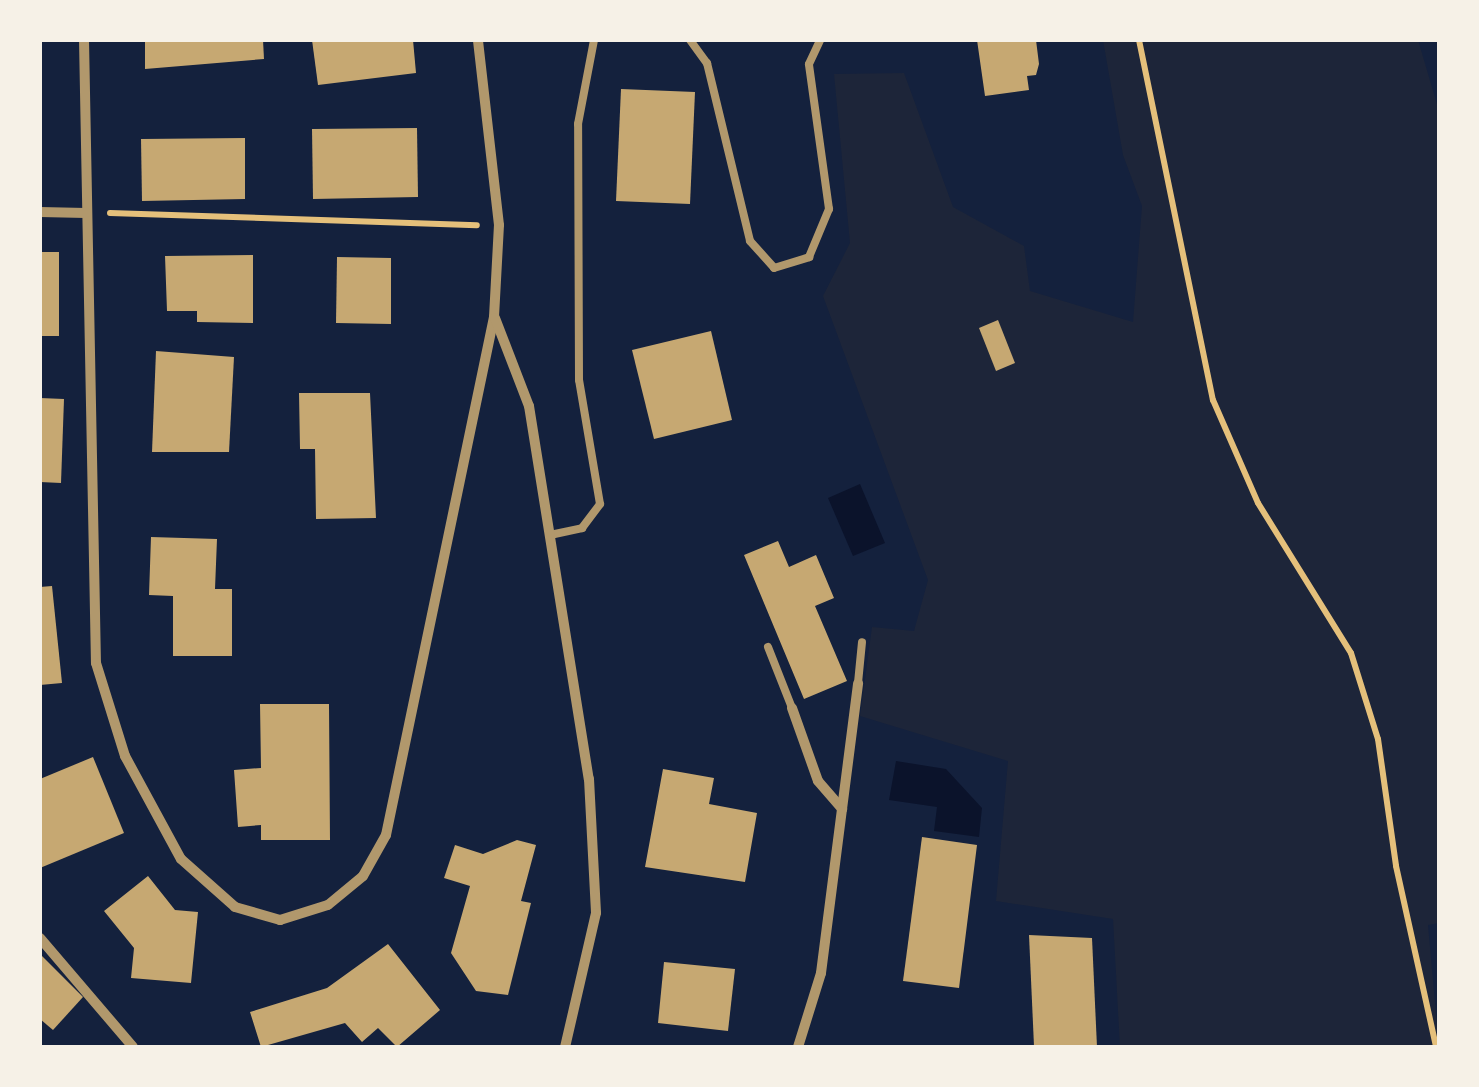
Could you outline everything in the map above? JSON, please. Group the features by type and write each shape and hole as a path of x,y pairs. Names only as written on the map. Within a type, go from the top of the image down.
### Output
{"street":[{"path":"84,40 96,663 125,756 180,860 236,907 280,920 328,904 363,876 386,835 494,317 499,226 478,40"},
{"path":"40,212 86,212"},
{"path":"494,317 530,406 589,779 596,913 565,1047"},
{"path":"798,1047 820,973 858,683"},
{"path":"792,708 818,782 842,809"},
{"path":"40,938 134,1047"}],"lane":[{"path":"550,535 582,528 600,504 578,380 578,124 594,40"},
{"path":"690,40 707,62 750,242 774,268 808,257 829,209 809,64 820,40"},
{"path":"858,683 862,642"},
{"path":"768,647 792,708"}],"path":[{"path":"1140,40 1213,400 1258,504 1352,652 1378,739 1436,1047"},
{"path":"86,212 499,226"}],"shaded area":[{"path":"1103,40 1418,40 1439,111 1439,923 1428,925 1439,1047 1120,1047 1113,919 996,901 1008,761 860,716 872,627 914,631 928,580 823,296 850,243 834,74 904,73 953,207 1024,246 1030,291 1133,322 1142,206 1123,155"},
{"path":"860,484 885,543 853,556 828,498"},
{"path":"896,761 946,769 982,808 979,837 934,831 937,807 889,800"}],"building":[{"path":"145,40 263,40 264,59 145,69"},
{"path":"312,40 413,40 416,73 318,85"},
{"path":"977,40 1036,40 1039,64 1036,75 1027,76 1029,90 985,96"},
{"path":"621,89 695,92 690,204 616,201"},
{"path":"417,128 418,197 313,199 312,129"},
{"path":"245,138 245,199 142,201 141,139"},
{"path":"40,252 59,252 59,336 40,336"},
{"path":"253,255 253,323 197,322 197,311 167,311 165,256"},
{"path":"337,257 391,258 391,324 336,323"},
{"path":"998,320 1015,363 996,371 979,328"},
{"path":"711,331 732,420 654,439 632,350"},
{"path":"156,351 234,357 229,452 152,452"},
{"path":"299,393 370,393 376,518 316,519 315,449 300,449"},
{"path":"40,398 64,399 61,483 40,482"},
{"path":"151,537 217,539 215,589 232,589 232,656 173,656 173,596 149,595"},
{"path":"778,541 789,567 816,555 834,598 815,606 847,681 804,699 744,555"},
{"path":"52,586 62,683 40,685 40,587"},
{"path":"260,704 329,704 330,840 261,840 261,825 238,827 234,770 261,768"},
{"path":"93,757 124,833 40,868 40,779"},
{"path":"663,769 714,778 709,804 757,813 745,882 645,867"},
{"path":"922,837 977,845 959,988 903,981"},
{"path":"517,840 536,845 521,901 531,903 508,995 476,991 451,953 470,886 444,878 455,845 483,854"},
{"path":"148,876 175,910 198,912 191,983 131,978 134,948 104,911"},
{"path":"1029,935 1092,938 1097,1047 1034,1046"},
{"path":"388,944 440,1010 397,1047 378,1028 362,1042 345,1023 261,1047 250,1012 327,988"},
{"path":"40,954 83,997 53,1030 40,1019"},
{"path":"664,962 735,969 728,1031 658,1023"}]}
